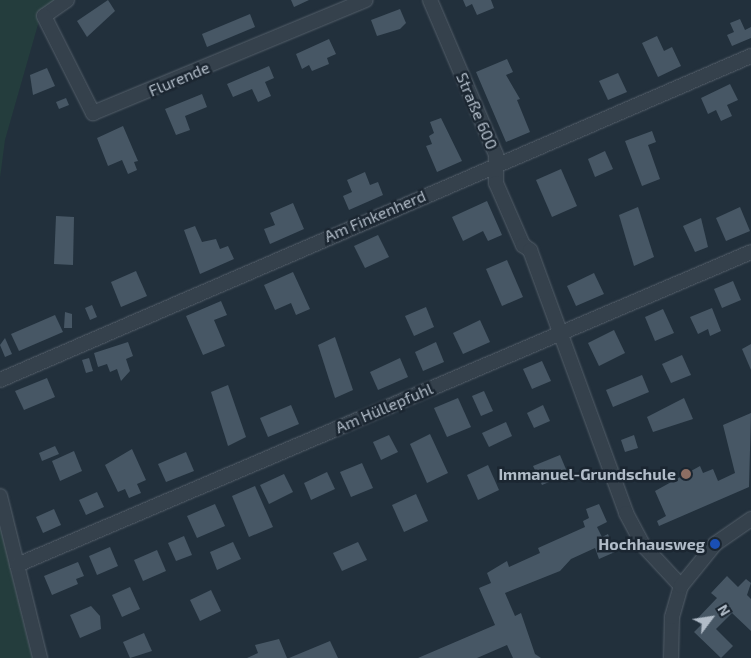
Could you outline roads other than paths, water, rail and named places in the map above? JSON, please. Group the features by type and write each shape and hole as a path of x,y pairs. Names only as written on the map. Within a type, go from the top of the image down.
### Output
{"street":[{"name":"Flurende","path":"67,0 44,16 93,113 366,0"},
{"name":"Straße 600","path":"430,0 496,155 496,182 523,246 530,250 562,332"},
{"name":"Am Finkenherd","path":"0,380 751,56"},
{"name":"Am Hüllepfuhl","path":"17,564 751,252"},
{"path":"562,332 626,513 648,551 680,586"},
{"path":"0,496 40,658"},
{"path":"671,658 672,617 680,586 715,544 751,519"}],"place":[{"name":"Immanuel-Grundschule","path":"686,474"},
{"name":"Hochhausweg","path":"715,544"}]}
